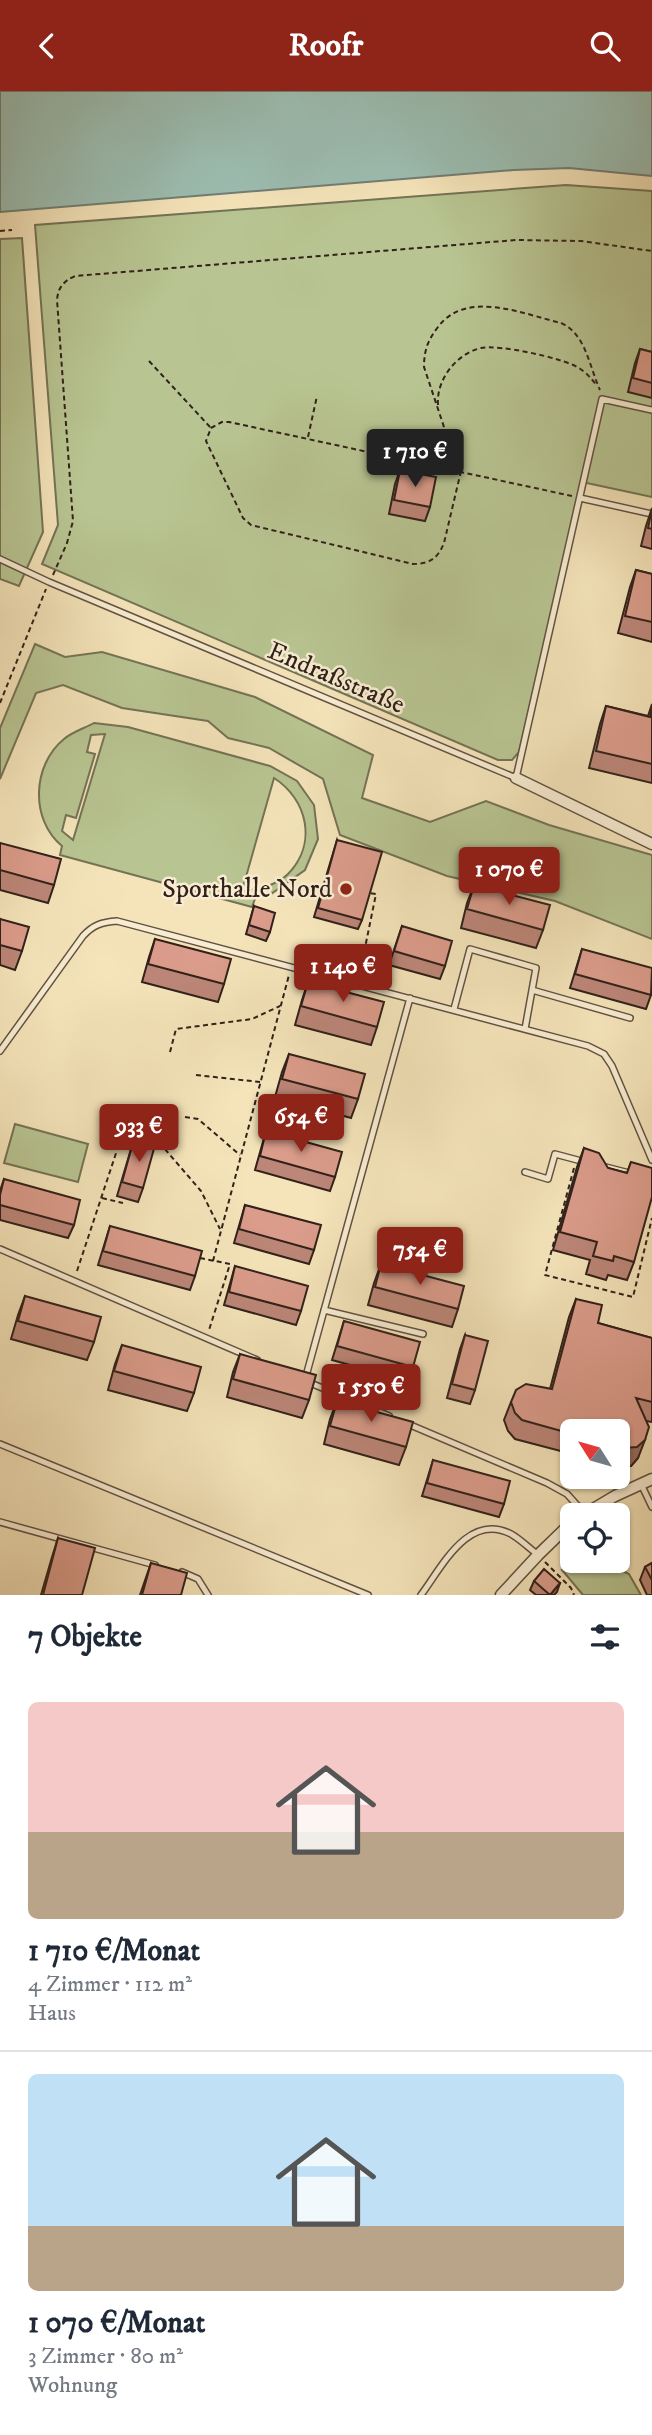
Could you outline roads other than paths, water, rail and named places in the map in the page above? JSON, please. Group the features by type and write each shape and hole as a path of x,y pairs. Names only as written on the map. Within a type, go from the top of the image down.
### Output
{"street":[{"name":"Endraßstraße","path":"516,778 652,844"},
{"path":"606,1503 647,1481"},
{"path":"501,1595 560,1534"}],"lane":[{"path":"516,778 601,399 652,410"},
{"path":"580,498 652,514"},
{"name":"Endraßstraße","path":"0,559 516,778"},
{"path":"0,1051 80,939 90,928 101,922 117,921 588,1046 604,1054 625,1091 652,1160"},
{"path":"454,1009 470,949 536,968 525,1029"},
{"path":"532,990 630,1018"},
{"path":"305,1381 410,998"},
{"path":"525,1172 548,1179 555,1154 588,1163"},
{"path":"600,1166 636,1174 644,1171"},
{"path":"0,1249 263,1362"},
{"path":"324,1310 423,1334"},
{"path":"295,1376 547,1483 567,1494 574,1503"},
{"path":"0,1444 368,1595"},
{"path":"647,1481 652,1507"},
{"path":"0,1522 164,1567"},
{"path":"421,1595 459,1545 474,1532 494,1529 503,1531 513,1535 538,1555"},
{"path":"176,1571 198,1579 208,1595"}],"water":[{"path":"0,91 652,91 652,176 569,168 514,170 0,212"}],"place":[{"name":"Sporthalle Nord","path":"346,889"}]}
